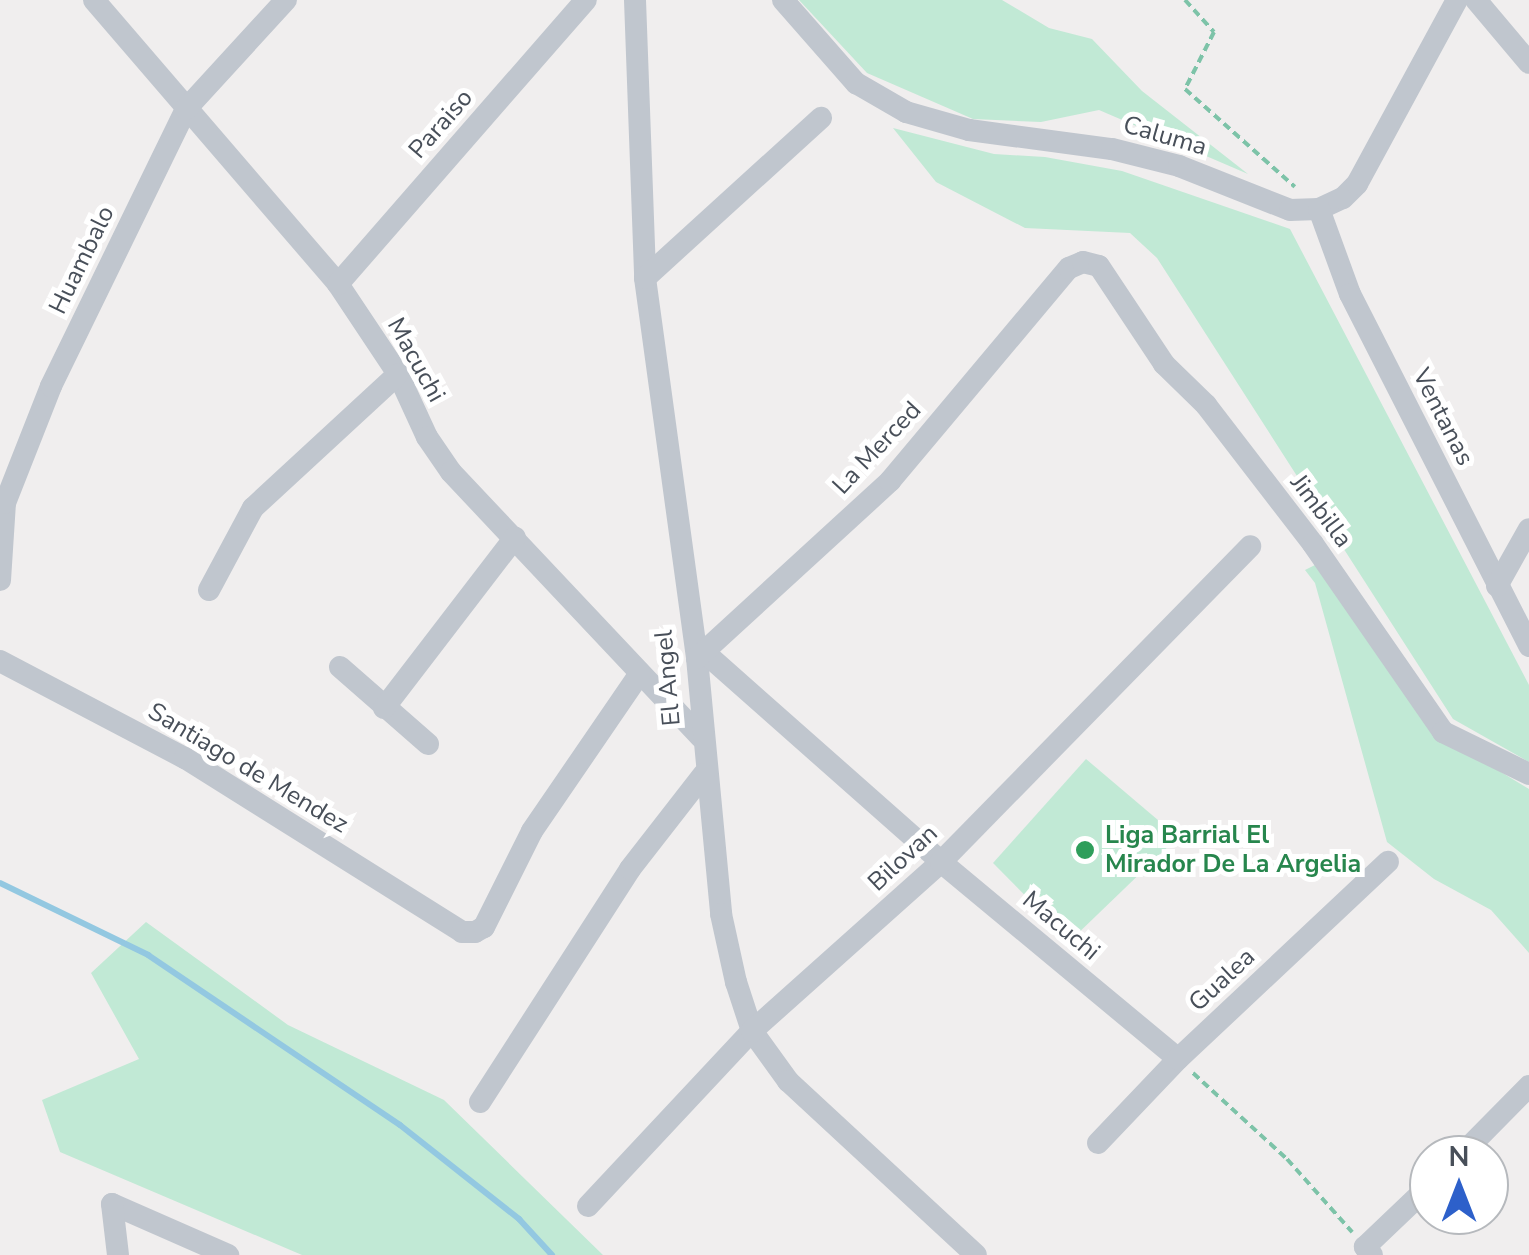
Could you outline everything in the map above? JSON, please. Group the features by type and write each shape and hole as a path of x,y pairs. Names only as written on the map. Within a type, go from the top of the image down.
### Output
{"street":[{"name":"Macuchi","path":"94,0 338,284 398,374 426,438 451,472 701,736"},
{"name":"Huambalo","path":"0,580 6,503 38,420 186,109 286,0"},
{"name":"Paraiso","path":"338,284 586,0"},
{"name":"El Angel","path":"635,0 645,278 700,655 704,774 721,914 752,1031 788,1081 976,1255"},
{"name":"Caluma","path":"782,0 856,82 906,112 969,130 1112,149 1179,166 1290,210 1320,209"},
{"path":"1320,209 1343,198 1358,184 1458,0"},
{"path":"1476,0 1529,63"},
{"path":"645,278 821,118"},
{"name":"Ventanas","path":"1320,209 1350,294 1529,646"},
{"name":"La Merced","path":"700,655 890,481 1070,268 1083,262"},
{"name":"Jimbilla","path":"1083,262 1098,266 1164,364 1206,405 1277,498 1442,732 1529,774"},
{"path":"209,590 253,508 398,374"},
{"path":"1498,586 1529,529"},
{"path":"384,708 515,537"},
{"name":"Bilovan","path":"588,1206 752,1031 941,862 1250,546"},
{"name":"Macuchi","path":"700,655 1178,1059"},
{"name":"Santiago de Mendez","path":"0,661 185,758 462,932 484,927 532,831 640,673"},
{"path":"340,667 428,744"},
{"path":"480,1102 630,870 704,774"},
{"name":"Gualea","path":"1098,1143 1178,1059 1388,862"},
{"path":"1481,1135 1529,1086"},
{"path":"118,1255 112,1204 228,1255"},
{"path":"1369,1251 1409,1208"}],"path":[{"path":"1185,0 1214,32 1184,88 1320,209"},
{"path":"1178,1059 1288,1159 1369,1251"}],"green space":[{"path":"799,0 1002,0 1049,28 1092,39 1142,91 1248,174 1099,110 1041,122 973,119 867,73"},
{"path":"893,128 994,154 1045,157 1122,171 1290,229 1529,685 1529,762 1453,719 1157,258 1130,233 1025,228 936,182"},
{"path":"1323,561 1440,735 1529,789 1529,953 1491,910 1434,879 1387,842 1315,583 1305,570"},
{"name":"Liga Barrial El Mirador De La Argelia","path":"1086,759 1178,837 1070,941 993,863"},
{"path":"146,922 288,1025 444,1100 603,1255 302,1255 60,1152 42,1100 139,1059 91,973"}],"waterway":[{"path":"0,883 148,955 400,1125 519,1219 552,1255"}],"place":[{"name":"Liga Barrial El Mirador De La Argelia","path":"1085,850"}]}
